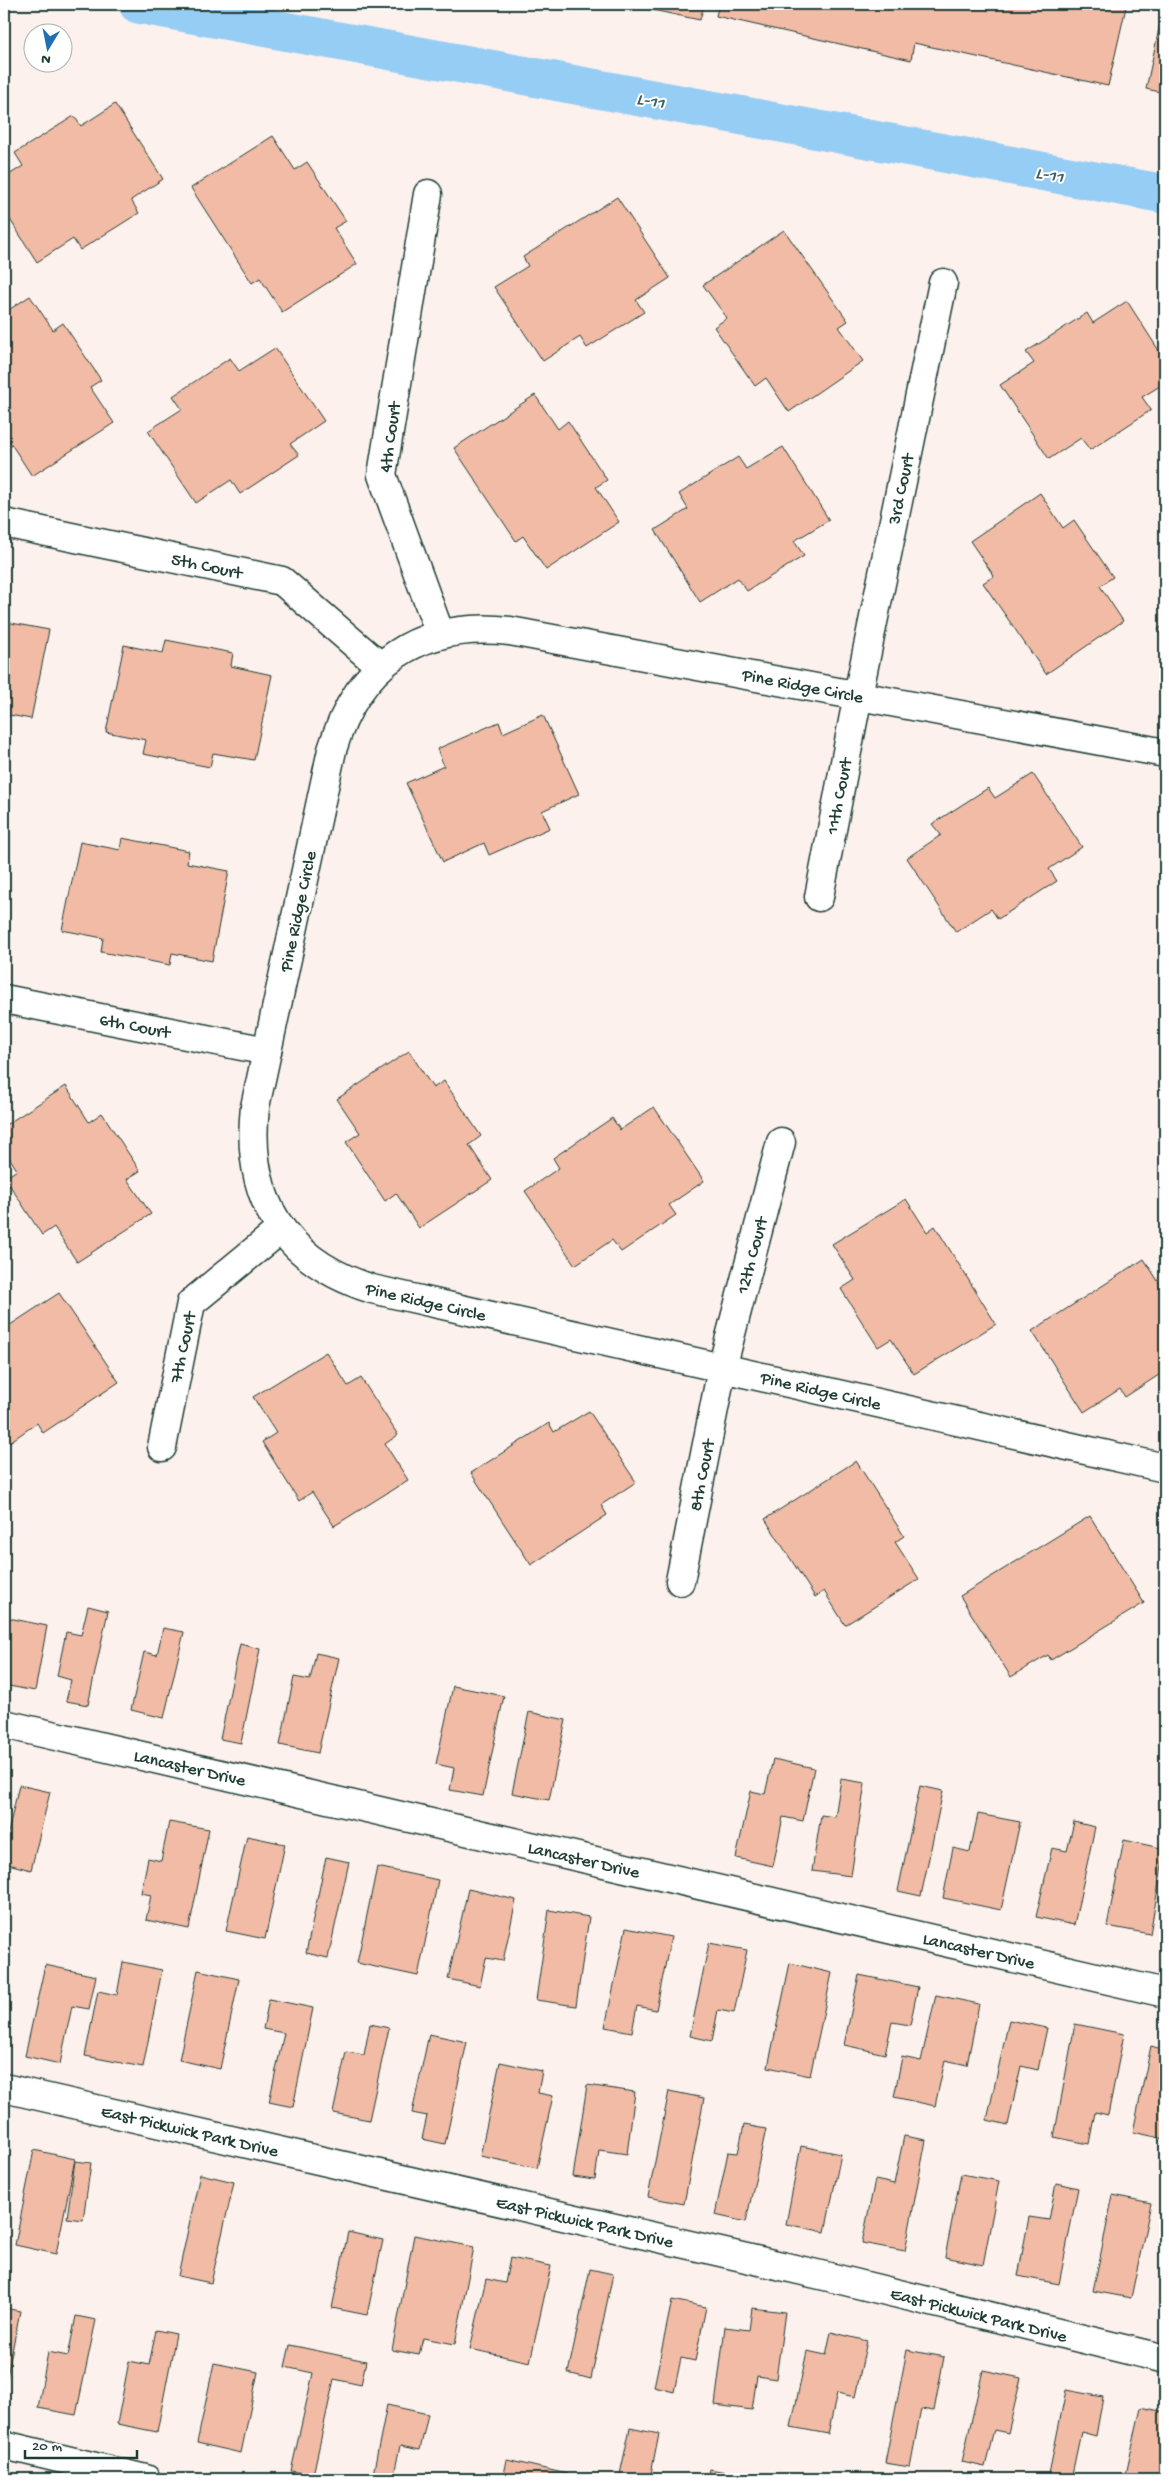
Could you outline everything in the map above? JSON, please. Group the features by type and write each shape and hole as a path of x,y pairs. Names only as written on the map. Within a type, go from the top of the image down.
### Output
{"street":[{"name":"4th Court","path":"428,194 382,475 440,634"},
{"name":"3rd Court","path":"858,696 943,283"},
{"name":"5th Court","path":"4,523 282,581 380,666"},
{"name":"Pine Ridge Circle","path":"440,634 483,628 510,631 1165,753"},
{"path":"380,666 412,645 440,634"},
{"name":"Pine Ridge Circle","path":"380,666 352,700 340,724 332,750 255,1107 252,1134 254,1162 260,1189 281,1229 299,1250 320,1267 344,1280 372,1289 1165,1468"},
{"name":"11th Court","path":"819,897 858,696"},
{"name":"6th Court","path":"4,999 267,1051"},
{"name":"12th Court","path":"722,1368 780,1142"},
{"name":"7th Court","path":"162,1447 191,1303 281,1229"},
{"name":"8th Court","path":"680,1581 722,1368"},
{"name":"Lancaster Drive","path":"4,1724 1165,1993"},
{"name":"East Pickwick Park Drive","path":"4,2088 825,2276 1165,2359"},
{"path":"4,2445 146,2479"}],"building":[{"path":"624,4 704,4 700,20"},
{"path":"719,4 1110,4 1126,7 1108,86 914,43 911,60 716,16"},
{"path":"1163,10 1165,10 1165,93 1146,89"},
{"path":"115,104 163,179 131,200 139,213 80,250 73,239 37,262 4,210 4,178 23,166 15,153 74,116 81,126"},
{"path":"273,136 295,170 307,162 346,221 334,228 357,264 282,312 260,278 252,283 191,188"},
{"path":"617,197 670,278 636,300 644,312 587,348 580,337 543,361 494,287 528,266 523,257"},
{"path":"784,230 848,321 839,327 863,361 789,412 766,378 755,386 714,327 727,318 703,285"},
{"path":"30,296 53,330 63,323 101,380 90,387 114,423 32,476 4,433 4,313"},
{"path":"1127,301 1165,360 1165,383 1142,397 1151,410 1090,450 1081,438 1049,459 1000,385 1034,363 1026,352 1087,313 1093,323"},
{"path":"275,348 324,421 290,444 299,455 240,494 231,480 196,503 148,431 182,409 173,396 230,358 239,371"},
{"path":"535,395 558,429 568,421 607,480 596,487 619,522 546,570 523,536 516,541 454,448"},
{"path":"783,447 829,520 794,541 804,556 747,591 738,578 700,602 655,530 688,509 679,494 738,457 746,469"},
{"path":"1040,493 1063,528 1074,520 1113,577 1100,586 1123,621 1046,674 983,583 994,576 970,541"},
{"path":"4,612 9,613 6,622 49,630 31,719 4,714"},
{"path":"1165,625 1165,640 1158,629"},
{"path":"166,640 233,653 231,666 272,675 254,760 213,753 210,767 143,754 146,740 106,732 124,645 163,653"},
{"path":"543,715 579,794 542,811 550,828 489,855 484,843 443,862 406,783 444,766 437,749 499,722 503,733"},
{"path":"1033,774 1082,847 1049,869 1057,881 998,919 991,909 956,932 907,858 941,835 932,824 988,788 995,798"},
{"path":"122,838 189,851 187,863 229,871 212,961 172,953 170,965 101,952 103,938 62,930 80,842 120,850"},
{"path":"409,1051 433,1088 444,1081 481,1136 469,1145 492,1180 419,1228 396,1193 385,1201 346,1142 360,1133 337,1099"},
{"path":"66,1086 89,1122 102,1113 140,1171 127,1179 151,1214 77,1262 54,1227 42,1235 5,1178 17,1170 4,1149 4,1126"},
{"path":"654,1107 704,1181 669,1205 676,1215 621,1252 612,1240 575,1265 525,1191 559,1168 553,1158 612,1118 620,1130"},
{"path":"906,1199 927,1232 935,1226 996,1324 914,1374 891,1339 878,1347 841,1289 855,1280 832,1244"},
{"path":"1144,1259 1165,1292 1165,1371 1125,1397 1120,1389 1084,1412 1032,1331"},
{"path":"59,1293 119,1382 43,1433 37,1423 4,1446 4,1329"},
{"path":"326,1352 348,1386 361,1378 398,1435 385,1444 408,1480 334,1526 312,1492 299,1501 262,1442 276,1433 253,1397"},
{"path":"589,1411 636,1482 601,1505 607,1515 531,1565 471,1473 549,1423 554,1432"},
{"path":"856,1461 904,1536 895,1542 919,1579 845,1625 824,1591 815,1597 765,1519"},
{"path":"1090,1516 1144,1603 1051,1660 1048,1655 1011,1677 960,1596"},
{"path":"88,1606 108,1611 88,1705 66,1701 71,1680 57,1676 66,1632 81,1635"},
{"path":"4,1617 47,1626 35,1691 4,1685"},
{"path":"163,1628 184,1632 164,1718 131,1710 144,1652 157,1655"},
{"path":"240,1644 260,1649 241,1743 220,1739"},
{"path":"316,1653 339,1658 318,1753 280,1745 294,1677 310,1680"},
{"path":"453,1686 504,1696 483,1796 450,1790 454,1768 436,1764"},
{"path":"529,1712 566,1720 549,1800 512,1793"},
{"path":"773,1759 814,1768 803,1821 783,1817 773,1866 736,1858 751,1791 765,1794"},
{"path":"841,1779 865,1783 851,1876 812,1871 821,1815 835,1817"},
{"path":"19,1785 50,1792 31,1870 4,1863 4,1850"},
{"path":"920,1786 943,1791 921,1896 898,1891"},
{"path":"978,1814 1020,1822 1001,1910 943,1898 953,1848 970,1852"},
{"path":"169,1822 209,1829 189,1929 146,1920 151,1895 141,1893 148,1858 161,1861"},
{"path":"1074,1822 1095,1827 1074,1925 1036,1917 1052,1848 1067,1851"},
{"path":"247,1836 285,1844 265,1939 226,1931"},
{"path":"1124,1840 1165,1849 1150,1934 1107,1926"},
{"path":"326,1857 349,1862 328,1958 306,1953"},
{"path":"377,1867 438,1880 418,1976 357,1963"},
{"path":"468,1889 516,1900 503,1961 486,1958 480,1986 448,1979"},
{"path":"549,1910 589,1917 576,2006 536,2000"},
{"path":"626,1928 671,1937 656,2010 637,2006 632,2032 605,2027"},
{"path":"4,1933 10,1935 4,1966"},
{"path":"709,1943 747,1950 734,2013 718,2010 712,2041 690,2036"},
{"path":"123,1962 162,1970 143,2067 85,2056 98,1991 117,1995"},
{"path":"790,1963 832,1973 810,2076 768,2067"},
{"path":"45,1965 96,1976 89,2009 72,2006 60,2064 25,2056"},
{"path":"198,1970 239,1979 220,2069 179,2060"},
{"path":"859,1975 918,1987 910,2025 892,2022 885,2054 844,2045"},
{"path":"936,1995 979,2004 967,2065 945,2060 935,2106 894,2097 902,2057 921,2061"},
{"path":"269,1999 313,2008 293,2107 269,2102 284,2033 263,2029"},
{"path":"1009,2020 1047,2028 1038,2070 1021,2066 1008,2125 987,2120"},
{"path":"370,2024 389,2028 369,2120 333,2113 346,2052 364,2055"},
{"path":"1075,2024 1124,2034 1108,2115 1095,2112 1089,2144 1054,2137"},
{"path":"429,2034 467,2042 445,2144 422,2139 427,2116 412,2113"},
{"path":"1151,2046 1165,2050 1165,2139 1133,2132"},
{"path":"500,2062 542,2071 538,2093 553,2096 537,2168 480,2156"},
{"path":"587,2085 635,2092 627,2154 599,2150 595,2180 573,2177"},
{"path":"669,2091 704,2098 684,2204 648,2197"},
{"path":"744,2125 766,2129 746,2222 715,2215 728,2152 738,2153"},
{"path":"904,2136 926,2140 905,2251 862,2243 875,2180 894,2184"},
{"path":"801,2146 841,2154 825,2232 786,2224"},
{"path":"34,2150 75,2159 56,2254 15,2245"},
{"path":"75,2161 91,2163 83,2220 67,2218"},
{"path":"200,2174 234,2182 211,2283 178,2276"},
{"path":"961,2174 999,2181 983,2265 945,2257"},
{"path":"1056,2183 1078,2188 1059,2284 1018,2276 1029,2217 1049,2220"},
{"path":"1113,2195 1151,2203 1131,2298 1093,2291"},
{"path":"348,2232 383,2240 367,2315 332,2308"},
{"path":"414,2235 474,2247 455,2344 423,2338 419,2355 392,2350"},
{"path":"510,2258 551,2266 530,2362 470,2349 486,2279 505,2283"},
{"path":"590,2269 613,2274 591,2379 568,2373"},
{"path":"672,2300 706,2307 695,2361 681,2358 674,2392 654,2387"},
{"path":"4,2308 20,2311 4,2392"},
{"path":"752,2308 785,2312 776,2379 757,2376 752,2410 715,2405 725,2327 749,2330"},
{"path":"76,2316 96,2320 76,2415 38,2408 48,2352 68,2356"},
{"path":"156,2330 176,2334 157,2432 117,2424 129,2361 149,2365"},
{"path":"831,2332 867,2341 855,2397 837,2393 828,2434 791,2427 807,2351 826,2355"},
{"path":"290,2345 366,2361 361,2385 334,2379 313,2475 291,2471 313,2373 285,2367"},
{"path":"907,2350 944,2357 934,2411 921,2409 910,2467 885,2463"},
{"path":"214,2363 258,2372 241,2453 197,2443"},
{"path":"983,2370 1021,2378 1008,2433 994,2430 985,2467 962,2462"},
{"path":"1066,2390 1103,2397 1096,2436 1081,2432 1071,2479 1048,2479"},
{"path":"387,2405 428,2414 420,2450 400,2446 393,2479 372,2479"},
{"path":"1141,2407 1165,2412 1165,2479 1125,2479"},
{"path":"630,2428 659,2434 650,2479 619,2479"},
{"path":"507,2460 567,2474 566,2479 503,2479"},
{"path":"710,2469 731,2473 730,2479 708,2479"}],"waterway":[{"name":"L-11","path":"138,4 1165,194"}]}
